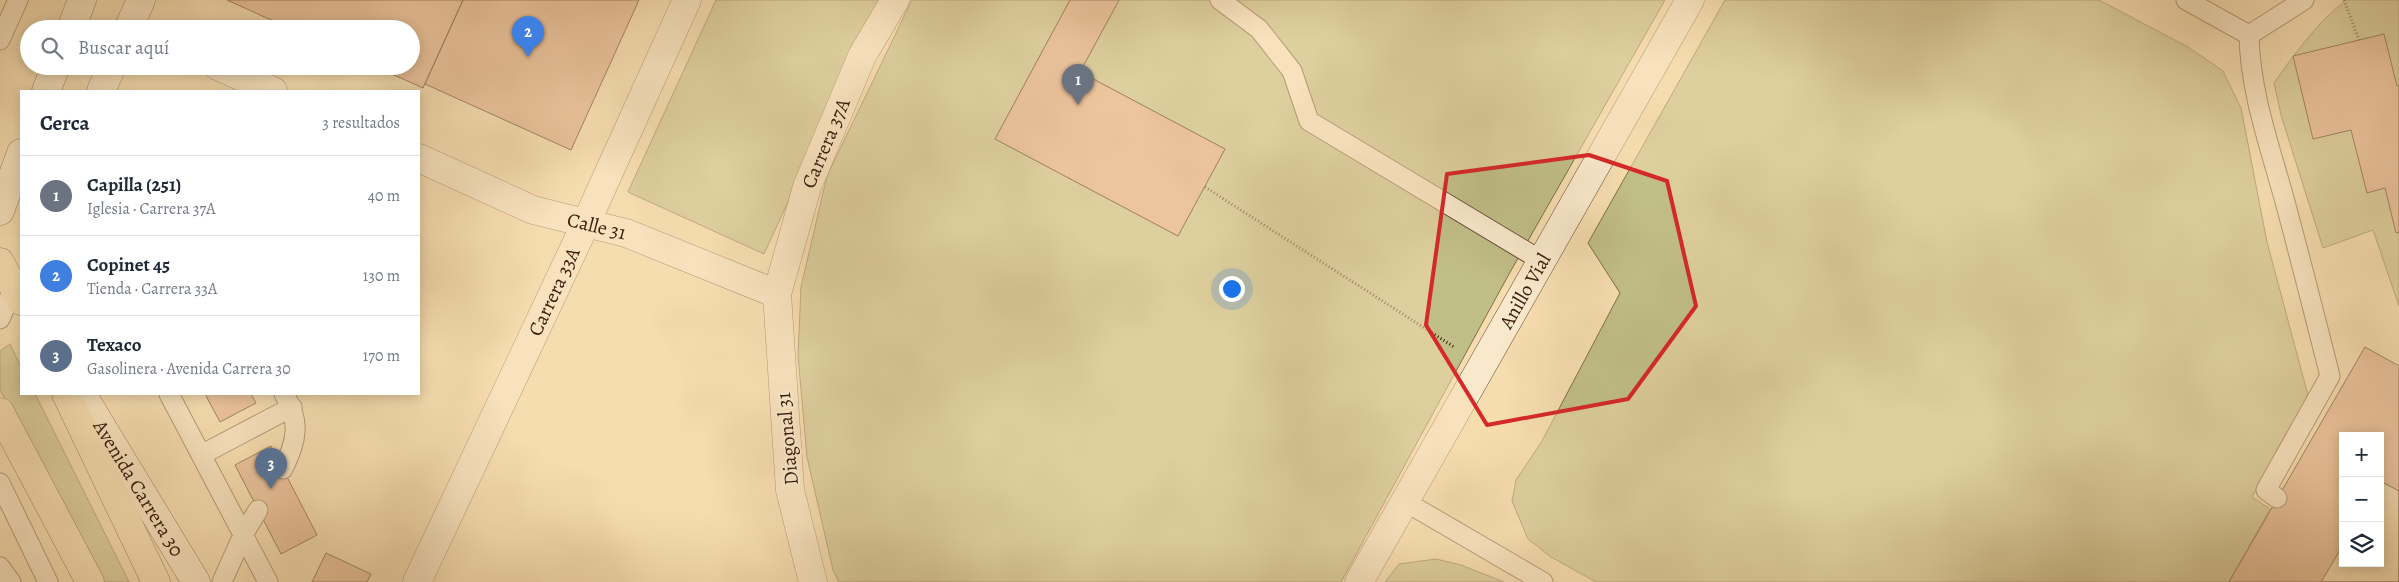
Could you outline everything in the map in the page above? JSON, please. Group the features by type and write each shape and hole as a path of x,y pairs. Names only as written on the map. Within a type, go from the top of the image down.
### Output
{"highway":[{"path":"0,262 20,290"},
{"name":"Avenida Carrera 30","path":"66,395 156,582"},
{"path":"0,412 90,582"}],"street":[{"path":"74,20 82,0"},
{"path":"134,20 141,0"},
{"name":"Carrera 33A","path":"417,582 586,223 687,0"},
{"name":"Carrera 37A","path":"777,294 807,187 862,56 895,0"},
{"name":"Anillo Vial","path":"1359,582 1690,0"},
{"path":"46,90 52,75"},
{"path":"101,90 108,75"},
{"path":"238,75 271,90"},
{"path":"0,211 20,156"},
{"name":"Calle 31","path":"420,158 533,210 626,233 777,294"},
{"name":"Diagonal 31","path":"777,294 790,490 813,582"},
{"name":"Avenida Carrera 30","path":"83,395 196,582"}],"lane":[{"path":"0,40 18,0"},
{"path":"1220,0 1259,29 1292,71 1309,121 1542,261"},
{"path":"2186,0 2249,35"},
{"path":"2249,35 2304,0"},
{"path":"2249,35 2249,65 2255,97 2301,261 2330,376 2266,490 2277,498"},
{"path":"0,319 20,290"},
{"path":"169,395 268,582"},
{"path":"201,455 288,400 296,428 291,453 283,469"},
{"path":"0,482 48,582"},
{"path":"1404,500 1543,582"},
{"path":"222,582 243,535 258,510"},
{"path":"0,567 11,582"}],"path":[{"path":"2344,0 2359,40"},
{"path":"1205,187 1482,365"}],"highlighted area":[{"path":"1589,155 1667,181 1696,306 1628,399 1487,425 1426,325 1447,174"}],"shaded area":[{"path":"716,0 881,0 764,254 628,192"},
{"path":"912,0 1070,0 995,139 1178,236 1225,149 1080,72 1119,0 1665,0 1509,274 1341,582 839,582 833,570 807,457 798,356 801,287 827,176"},
{"path":"1725,0 2099,0 2188,47 2223,71 2241,108 2267,242 2309,399 2252,497 2270,509 2229,582 1596,582 1551,557 1528,539 1512,501 1516,480 1542,441 1620,293 1588,243"},
{"path":"2346,0 2399,0 2399,306 2373,230 2323,248 2281,115 2274,83 2316,28"},
{"path":"10,344 20,365 20,395 36,395 129,582 104,582 0,390 0,351"},
{"path":"1436,559 1461,565 1504,582 1385,582 1399,564"}],"building":[{"path":"227,0 463,0 423,88 394,75 420,75 420,20 271,20"},
{"path":"463,0 639,0 571,150 425,84"},
{"path":"1070,0 1119,0 1080,72 1225,149 1178,236 995,139"},
{"path":"2384,34 2397,86 2399,85 2399,232 2396,233 2385,188 2367,193 2351,130 2313,139 2293,56"},
{"path":"2365,347 2399,366 2399,582 2229,582"},
{"path":"206,395 252,395 256,403 220,422"},
{"path":"271,446 317,535 281,554 235,465"},
{"path":"2384,483 2399,491 2399,582 2321,582 2339,552 2339,567 2384,567"},
{"path":"326,553 371,574 367,582 312,582"}],"place":[{"name":"Copinet 45","path":"528,57"},
{"name":"Capilla (251)","path":"1078,105"},
{"name":"Texaco","path":"271,489"}]}
